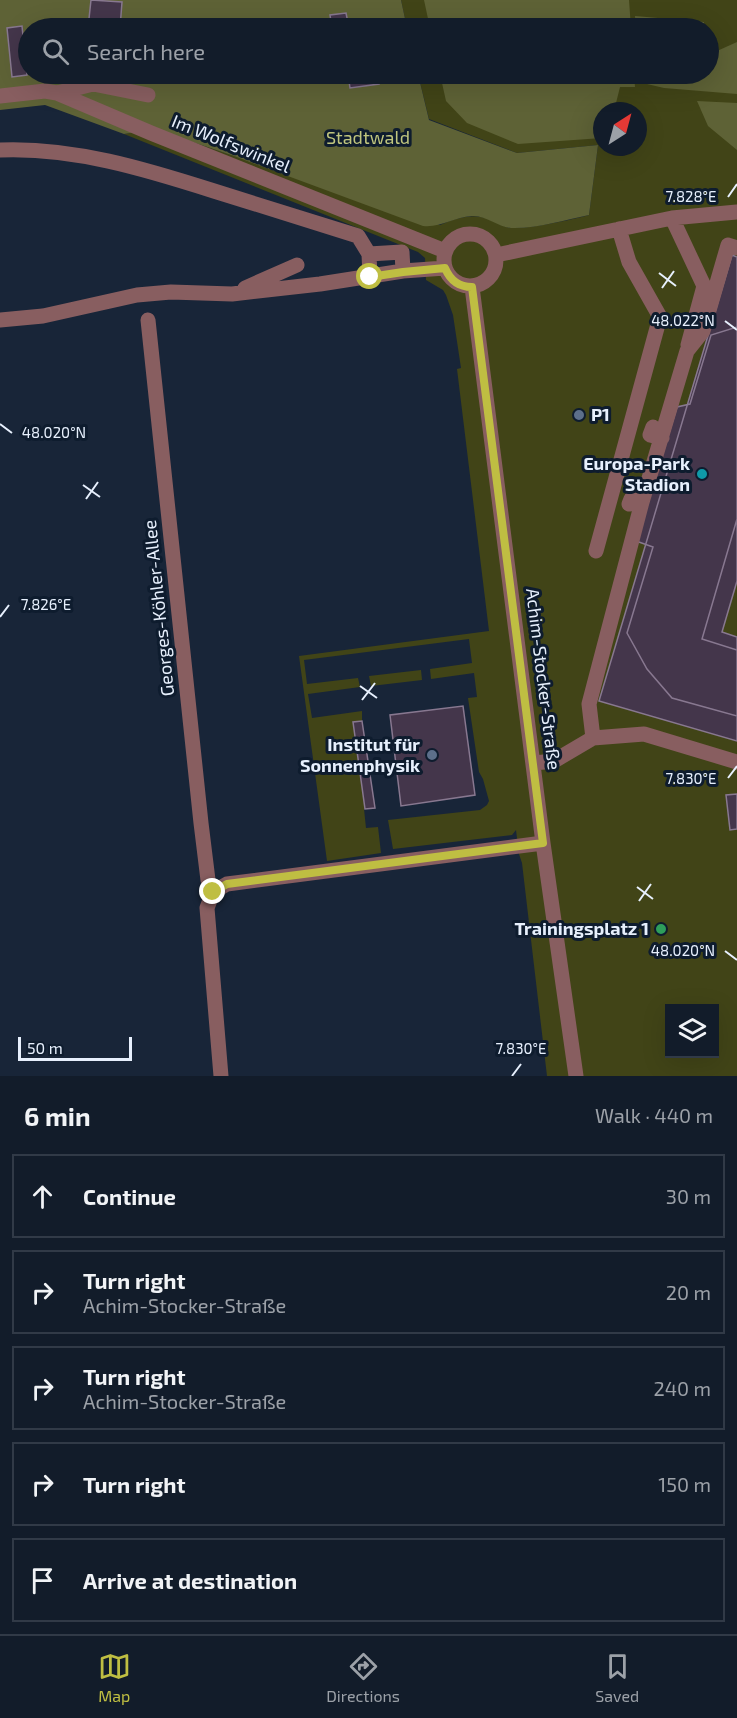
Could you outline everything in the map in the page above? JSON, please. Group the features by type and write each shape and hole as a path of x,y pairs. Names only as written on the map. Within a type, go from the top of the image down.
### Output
{"street":[{"path":"57,93 93,84 148,95"},
{"name":"Im Wolfswinkel","path":"0,96 45,91 57,93 445,251"},
{"path":"0,150 59,151 156,173 358,236 369,254 370,277"},
{"path":"496,255 672,218 737,212"},
{"path":"593,738 589,704 636,503 657,432 687,351 704,286 672,218"},
{"path":"596,550 660,317 629,262 619,229"},
{"path":"472,234 483,237 491,245 496,255 496,266 491,276 483,284 472,287 455,282 445,268 445,251 456,238 472,234"},
{"path":"687,351 703,331 729,243"},
{"path":"369,254 402,252 403,272"},
{"path":"232,294 297,265"},
{"path":"0,320 43,316 148,294 171,292 232,294 445,268"},
{"name":"Achim-Stocker-Straße","path":"472,287 543,843 576,1076"},
{"name":"Georges-Köhler-Allee","path":"148,320 200,811 208,880 213,892"},
{"path":"534,763 554,761 593,738 644,734 737,762"},
{"path":"222,1076 207,908 213,892 227,884 543,843"}],"green space":[{"name":"Stadtwald","path":"0,0 401,0 405,18 18,18 18,84 420,84 429,120 517,153 593,145 593,156 597,156 589,215 520,228 506,227 477,216 423,226 154,129 124,134 45,105 0,110"},
{"path":"401,0 737,0 737,1076 547,1076 522,863 516,830 512,835 393,849 388,820 480,810 489,801 479,772 468,698 477,697 474,673 431,679 430,669 472,663 469,639 304,660 307,684 358,678 360,687 308,694 312,718 362,711 362,721 353,722 366,828 378,827 381,853 327,861 299,656 489,631 457,369 461,368 453,315 443,290 426,280 425,258 418,252 124,134 154,129 440,225 458,218 477,216 502,226 519,228 589,215 597,156 647,156 647,102 593,102 593,145 517,153 429,119 420,84 719,84 719,18 405,18"},
{"path":"424,0 629,0 630,18 428,18"},
{"path":"635,16 658,18 635,18"},
{"path":"737,42 737,94 664,88 647,84 719,84 719,50"},
{"path":"442,84 635,84 635,87 620,87 616,102 593,102 593,139 518,144 467,123 446,101"},
{"path":"697,101 737,103 737,150 708,126"},
{"path":"421,670 422,680 371,686 369,676"}],"building":[{"path":"91,0 122,2 121,18 89,18"},
{"path":"346,13 347,18 330,18 330,15"},
{"path":"18,27 18,76 12,77 7,28"},
{"path":"349,84 379,84 350,88"},
{"name":"Europa-Park Stadion","path":"732,255 737,257 737,581 722,632 737,637 737,741 599,701"},
{"name":"Europa-Park Stadion","path":"737,327 737,519 702,639 737,650 737,716 672,698 647,669 627,633 653,547 636,541 677,407 690,404 711,335"},
{"name":"Institut für Sonnenphysik","path":"463,706 475,795 401,806 390,715"},
{"path":"362,721 375,808 365,809 353,722"},
{"path":"737,794 737,829 730,830 726,795"}],"place":[{"name":"P1","path":"579,415"},
{"name":"Europa-Park Stadion","path":"702,474"},
{"name":"Institut für Sonnenphysik","path":"432,755"},
{"name":"Trainingsplatz 1","path":"661,929"}],"route":[{"path":"213,892 227,884 543,843 472,287 455,282 445,268 370,277"}]}
